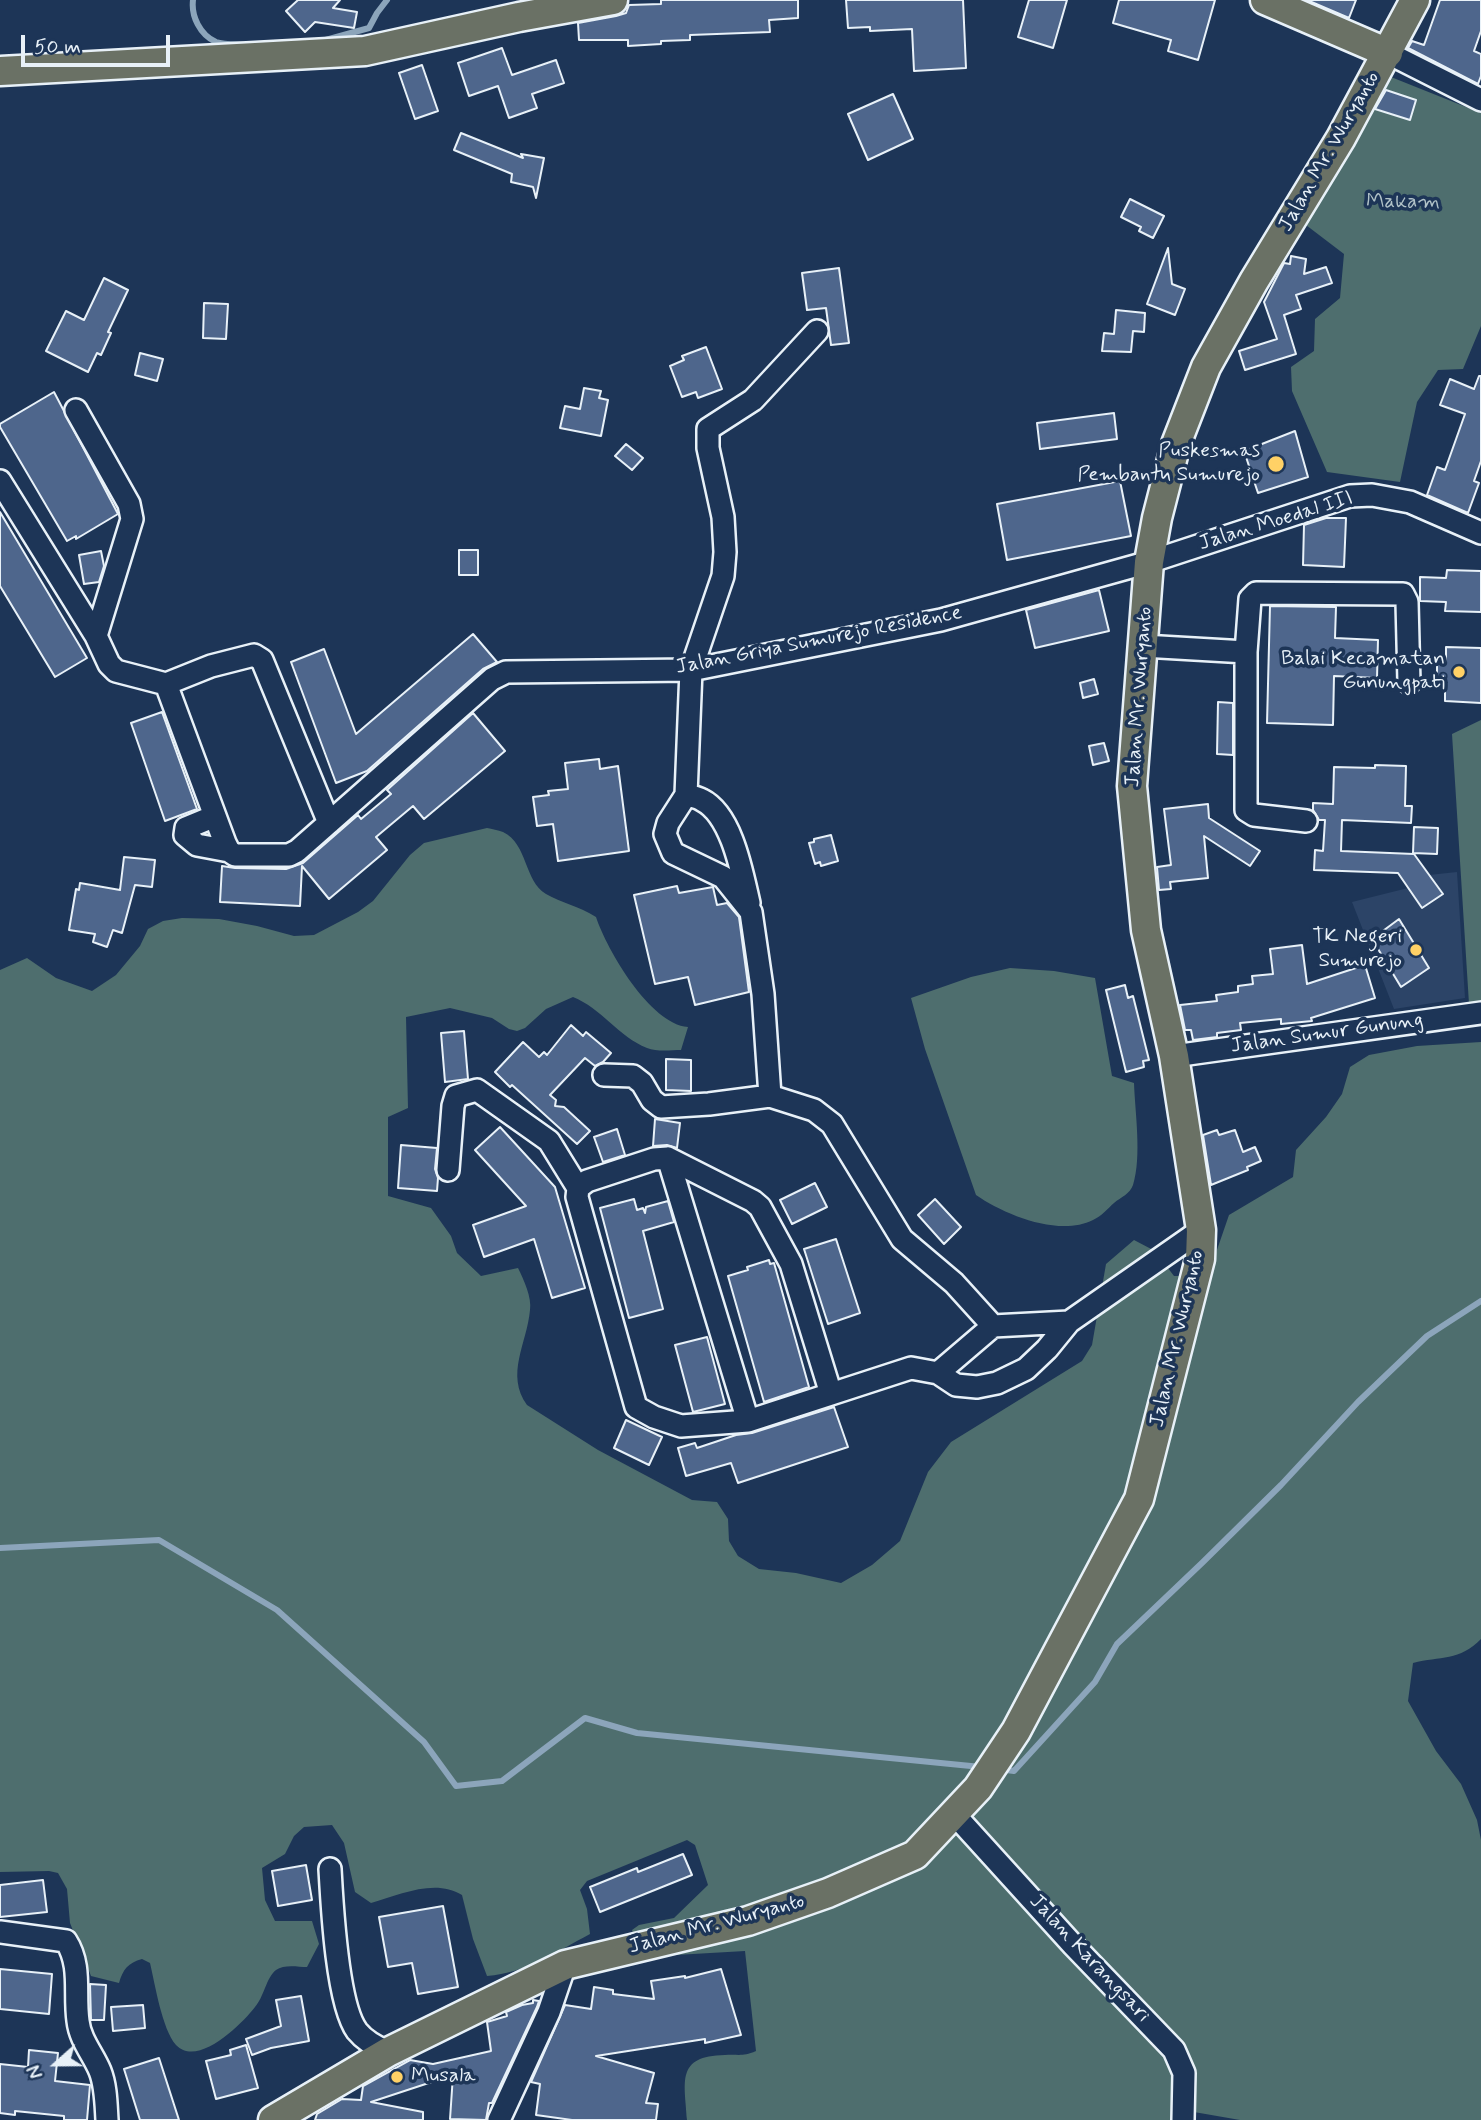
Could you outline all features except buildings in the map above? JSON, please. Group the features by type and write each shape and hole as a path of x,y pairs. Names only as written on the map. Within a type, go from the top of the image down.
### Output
{"main road":[{"path":"0,71 365,51 613,0"},
{"path":"1265,0 1388,53"},
{"name":"Jalan Mr. Wuryanto","path":"273,2120 388,2052 565,1965 748,1921 828,1894 915,1855 978,1788 1016,1731 1139,1499 1200,1259 1201,1230 1174,1056 1146,930 1132,786 1149,562 1157,518 1176,444 1206,367 1341,138 1415,0"}],"street":[{"path":"1388,53 1481,100"},
{"path":"751,912 723,877 705,866 673,853 665,834 668,823 686,795 691,670 723,576 723,517 708,448 708,429 753,400 817,331"},
{"path":"76,410 129,504 132,519 96,636"},
{"path":"0,481 96,636 104,656 116,671 166,684 211,666 254,655 262,660 329,823"},
{"name":"Jalan Moedal III","path":"1149,562 1350,496 1372,495 1410,502 1480,530"},
{"name":"Jalan Griya Sumurejo Residence","path":"215,816 186,828 184,833 197,845 229,851 235,855 289,855 297,851 492,679 506,672 691,670 941,620 1149,562"},
{"path":"1306,821 1254,814 1246,810 1246,652 1250,599 1256,593 1403,594 1407,602 1409,683"},
{"path":"1143,646 1246,652"},
{"path":"166,684 229,851"},
{"path":"686,795 704,800 725,827 740,866 751,912 763,994 770,1096"},
{"name":"Jalan Sumur Gunung","path":"1174,1056 1481,1013"},
{"path":"604,1075 633,1076 661,1107 770,1096 814,1110 832,1124 902,1239 954,1283 993,1326"},
{"path":"448,1170 456,1096 477,1090 549,1140 579,1188"},
{"path":"831,1394 790,1264 760,1208 753,1201 668,1158 653,1159 587,1181 579,1188 577,1197 636,1407 654,1417 681,1426 748,1421 911,1368 939,1373 956,1385 977,1387 997,1383 1026,1369 1069,1322 1201,1230"},
{"path":"668,1158 748,1421"},
{"path":"939,1373 993,1326 1069,1322"},
{"name":"Jalan Karangsari","path":"955,1815 1073,1945 1174,2050 1184,2073 1183,2120"},
{"path":"330,1869 338,1964 347,2008 355,2029 368,2042 388,2052"},
{"path":"0,1933 66,1941 72,1949 77,1973 79,2028 101,2073 107,2120"},
{"path":"506,2119 565,1965"}],"shaded area":[{"name":"TK Negeri Sumurejo","path":"1457,872 1465,998 1394,1009 1352,902 1408,888 1429,875"}],"green space":[{"name":"Makam","path":"1386,75 1481,113 1481,326 1463,369 1438,370 1417,402 1400,482 1327,472 1292,391 1291,367 1314,351 1315,319 1340,298 1344,254 1302,222"},
{"path":"1481,720 1481,1002 1469,1004 1452,734"},
{"path":"487,828 503,832 511,838 522,853 534,881 546,894 596,917 620,966 645,1000 674,1023 688,1027 681,1050 651,1049 628,1037 592,1008 573,997 546,1009 525,1028 517,1031 492,1018 450,1008 406,1017 408,1108 388,1117 388,1196 431,1208 451,1236 457,1253 481,1276 518,1268 530,1300 528,1323 517,1370 521,1393 527,1405 598,1450 692,1500 717,1502 728,1519 729,1541 738,1556 759,1569 796,1573 841,1583 872,1565 900,1541 928,1472 951,1442 1082,1361 1092,1345 1106,1264 1134,1240 1155,1251 1174,1276 1208,1276 1229,1215 1293,1177 1296,1150 1326,1117 1342,1094 1350,1067 1369,1055 1417,1046 1481,1042 1481,1639 1465,1651 1449,1657 1413,1663 1408,1701 1436,1751 1461,1784 1477,1820 1481,1840 1481,2120 1240,2120 1194,2112 1184,2120 687,2120 685,2083 690,2066 709,2057 744,2055 756,2051 745,1951 641,1957 632,1930 639,1925 674,1918 708,1885 695,1845 687,1840 587,1881 580,1890 587,1909 590,1934 528,1966 487,1976 473,1939 462,1895 451,1890 429,1888 405,1892 371,1903 355,1892 344,1843 332,1825 304,1827 294,1836 285,1854 262,1868 265,1900 275,1921 312,1921 319,1944 307,1967 287,1966 276,1970 258,2003 230,2033 207,2048 185,2051 176,2045 167,2028 150,1963 142,1959 133,1962 124,1970 119,1983 91,1976 70,1923 67,1889 58,1873 0,1872 0,970 27,958 56,978 92,991 116,975 140,946 148,929 163,921 182,918 219,919 294,936 314,935 373,901 410,855 424,843"},
{"path":"1010,968 1054,971 1095,978 1112,1076 1134,1083 1138,1148 1132,1188 1099,1216 1079,1225 1049,1225 1033,1221 1002,1210 976,1195 925,1049 911,998 971,977"}],"waterway":[{"path":"193,0 198,24 205,35 224,44 249,45"},
{"path":"322,41 369,28 387,0"},
{"path":"999,1769 1014,1771 1095,1682 1117,1644 1281,1485 1358,1402 1427,1336 1481,1301"},
{"path":"0,1548 159,1540 277,1610 424,1742 456,1786 502,1781 585,1718 637,1733 981,1767"}],"place":[{"name":"Puskesmas Pembantu Sumurejo","path":"1276,464"},
{"name":"Balai Kecamatan Gunungpati","path":"1459,672"},
{"name":"TK Negeri Sumurejo","path":"1416,950"},
{"name":"Musala","path":"397,2077"}]}
